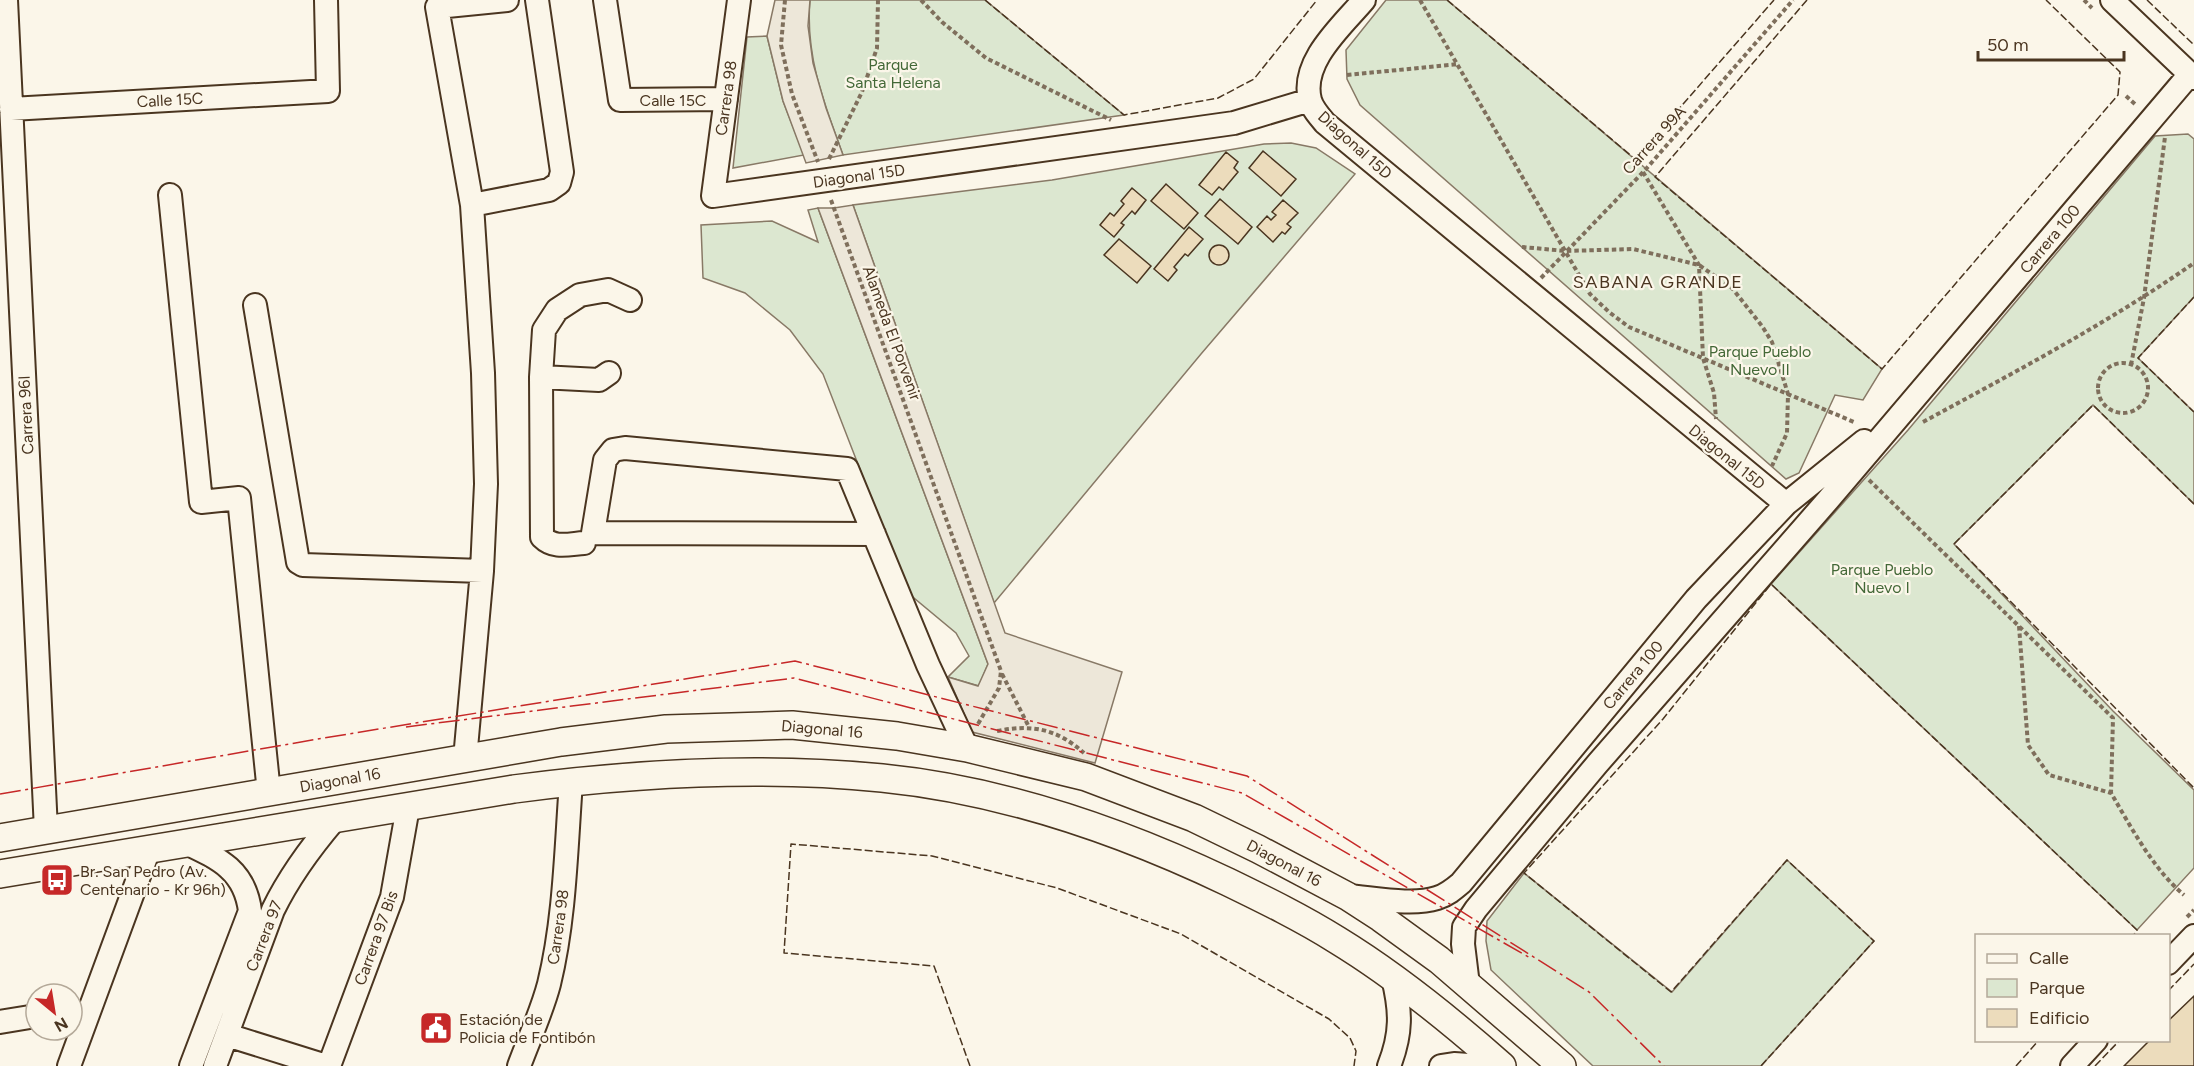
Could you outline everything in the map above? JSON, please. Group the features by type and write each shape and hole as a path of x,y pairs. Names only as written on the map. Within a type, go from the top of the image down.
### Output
{"main road":[{"name":"Diagonal 16","path":"0,838 465,759 612,735 666,729 792,725 897,736 970,740 1086,777 1194,818 1347,896 1397,929 1468,985 1562,1066"},
{"path":"0,874 571,782 622,777 732,772 835,774 885,778 960,790 1027,806 1106,830 1190,864 1305,921 1336,939 1442,1014 1502,1066"}],"street":[{"name":"Carrera 96I","path":"6,0 46,830"},
{"name":"Calle 15C","path":"11,109 328,91 326,0"},
{"path":"465,759 482,571 486,484 483,373 472,205 437,7 507,0"},
{"path":"472,205 549,190 559,183 562,172 537,0"},
{"name":"Calle 15C","path":"605,0 620,100 726,99"},
{"name":"Carrera 98","path":"713,196 739,0"},
{"path":"1310,100 1309,82 1319,55 1364,0"},
{"path":"2112,0 2192,76"},
{"name":"Carrera 100","path":"1468,985 1463,944 1464,927 1476,909 1598,763 1856,467 1914,414 2152,118 2192,76"},
{"name":"Diagonal 15D","path":"713,196 1234,123 1310,100 1325,123 1786,504"},
{"path":"170,195 201,502 239,498 269,793"},
{"path":"584,543 549,544 542,537 541,377 544,330 558,310 580,295 608,290 630,300"},
{"path":"255,305 298,562 303,565 482,571"},
{"path":"541,377 599,380 609,373"},
{"name":"Carrera 100","path":"1347,896 1419,901 1449,893 1461,883 1696,599 1786,504 1914,414"},
{"path":"874,534 593,533 605,460 613,450 625,448 847,469 874,534 928,665 970,740"},
{"path":"1575,745 1598,763"},
{"name":"Carrera 98","path":"519,1066 548,986 561,922 571,782"},
{"name":"Carrera 97 Bis","path":"327,1066 392,897 408,807"},
{"name":"Carrera 97","path":"215,1066 282,890 311,847 335,819"},
{"name":"Carrera 97","path":"186,843 225,864 236,874 245,889 250,911 191,1066"},
{"path":"84,1001 149,849"},
{"path":"2170,962 2194,936"},
{"path":"1389,1066 1400,1028 1399,1005 1393,978"},
{"path":"0,1022 24,1018"},
{"path":"227,1035 327,1066"},
{"path":"69,1066 74,1042"},
{"path":"2072,1066 2095,1042"},
{"path":"1441,1066 1454,1064 1483,1066"}],"path":[{"name":"Alameda El Porvenir","path":"785,0 781,45 792,94 1001,671 1029,727"},
{"path":"825,181 829,158 862,92 877,48 878,0"},
{"path":"921,0 942,22 986,58 1141,136"},
{"path":"1420,0 1590,294 1629,327 1854,422"},
{"name":"Carrera 99A","path":"1528,292 1643,172 1793,0"},
{"path":"1347,75 1459,64"},
{"path":"2126,96 2167,129 2144,298 2131,364"},
{"path":"1643,172 1699,265 1703,358 1714,393 1716,421"},
{"path":"1522,248 1566,251 1633,249 1699,265 1732,288 1772,342 1788,394 1787,433 1768,470"},
{"path":"1914,414 2023,368 2144,298 2194,263"},
{"path":"2131,364 2144,374 2148,388 2147,396 2138,409 2123,413 2115,412 2107,408 2098,393 2101,377 2114,365 2131,364"},
{"path":"1856,467 2113,718 2111,793 2137,838 2184,895"},
{"path":"2019,626 2028,745 2049,775 2111,793"},
{"path":"970,740 999,688 1001,671"}],"green space":[{"name":"Parque Santa Helena","path":"810,0 985,0 1124,115 843,155 823,98 813,60 809,21"},
{"name":"Parque Pueblo Nuevo II","path":"1386,0 1447,0 1882,369 1863,400 1835,395 1799,473 1786,479 1360,105 1347,79 1346,50"},
{"path":"767,36 783,101 804,155 733,168 747,37"},
{"name":"Parque Pueblo Nuevo I","path":"2188,134 2194,139 2194,297 2138,358 2194,412 2194,504 2093,405 1954,544 2113,711 2194,790 2194,868 2137,930 1771,584 1908,430 2155,136"},
{"path":"1291,143 1316,148 1355,174 1201,354 994,603 853,205 1052,180 1264,144"},
{"path":"818,208 988,664 979,686 948,677 969,656 956,633 908,593 823,374 790,330 745,293 703,278 701,225 772,221 818,242 808,210"},
{"path":"1787,860 1874,941 1761,1066 1593,1066 1491,970 1486,941 1487,921 1524,873 1672,992"}],"shaded area":[{"path":"775,0 810,0 808,26 813,63 843,155 806,163 783,101 767,36"},
{"path":"853,205 1005,633 1122,672 1095,763 972,732 948,677 978,686 988,664 818,208"}],"building":[{"path":"1263,151 1296,179 1281,196 1249,168"},
{"path":"1226,152 1238,162 1234,168 1238,172 1223,190 1219,187 1212,195 1199,185"},
{"path":"1166,184 1198,213 1184,229 1151,201"},
{"path":"1132,188 1146,200 1135,214 1132,211 1121,223 1124,225 1114,237 1100,225 1110,213 1114,216 1124,204 1121,201"},
{"path":"1220,199 1252,227 1238,244 1205,216"},
{"path":"1283,200 1298,213 1287,224 1291,227 1285,234 1282,232 1273,242 1257,227 1267,216 1271,220 1276,215 1272,212"},
{"path":"1189,227 1203,239 1188,256 1185,254 1174,267 1177,270 1168,281 1154,269"},
{"path":"1119,239 1151,266 1137,283 1104,255"},
{"path":"1219,245 1226,248 1229,255 1226,262 1219,265 1212,262 1209,255 1212,248"},
{"path":"2194,996 2194,1066 2124,1066 2148,1042 2170,1042 2170,1019"}],"fence":[{"path":"985,0 1124,115 1218,98 1254,79 1317,0"},
{"path":"1447,0 1635,159 1774,0"},
{"path":"1807,0 1655,177 1882,369 2118,95 2120,72 2046,0"},
{"path":"2147,0 2194,45"},
{"path":"2194,297 2138,358 2194,412"},
{"path":"2194,504 2093,405 1954,544 2194,788"},
{"path":"1761,1066 1874,941 1787,860 1671,992 1524,873 1663,719 1771,584 2137,930 2134,934"},
{"path":"970,1066 934,966 784,953 791,844 932,856 1057,888 1181,934 1329,1019 1350,1038 1356,1051 1354,1066"},
{"path":"2170,989 2194,964"},
{"path":"2016,1066 2037,1042"},
{"path":"2095,1066 2118,1042"}],"power":[{"path":"0,794 795,661 1247,776 1589,992 1664,1066"},
{"path":"406,727 794,678 1242,793 1532,959"}],"place":[{"name":"Br. San Pedro (Av. Centenario - Kr 96h)","path":"57,880"},
{"name":"Estación de Policia de Fontibón","path":"436,1028"}],"district":[{"name":"SABANA GRANDE","path":"1658,282"}]}
